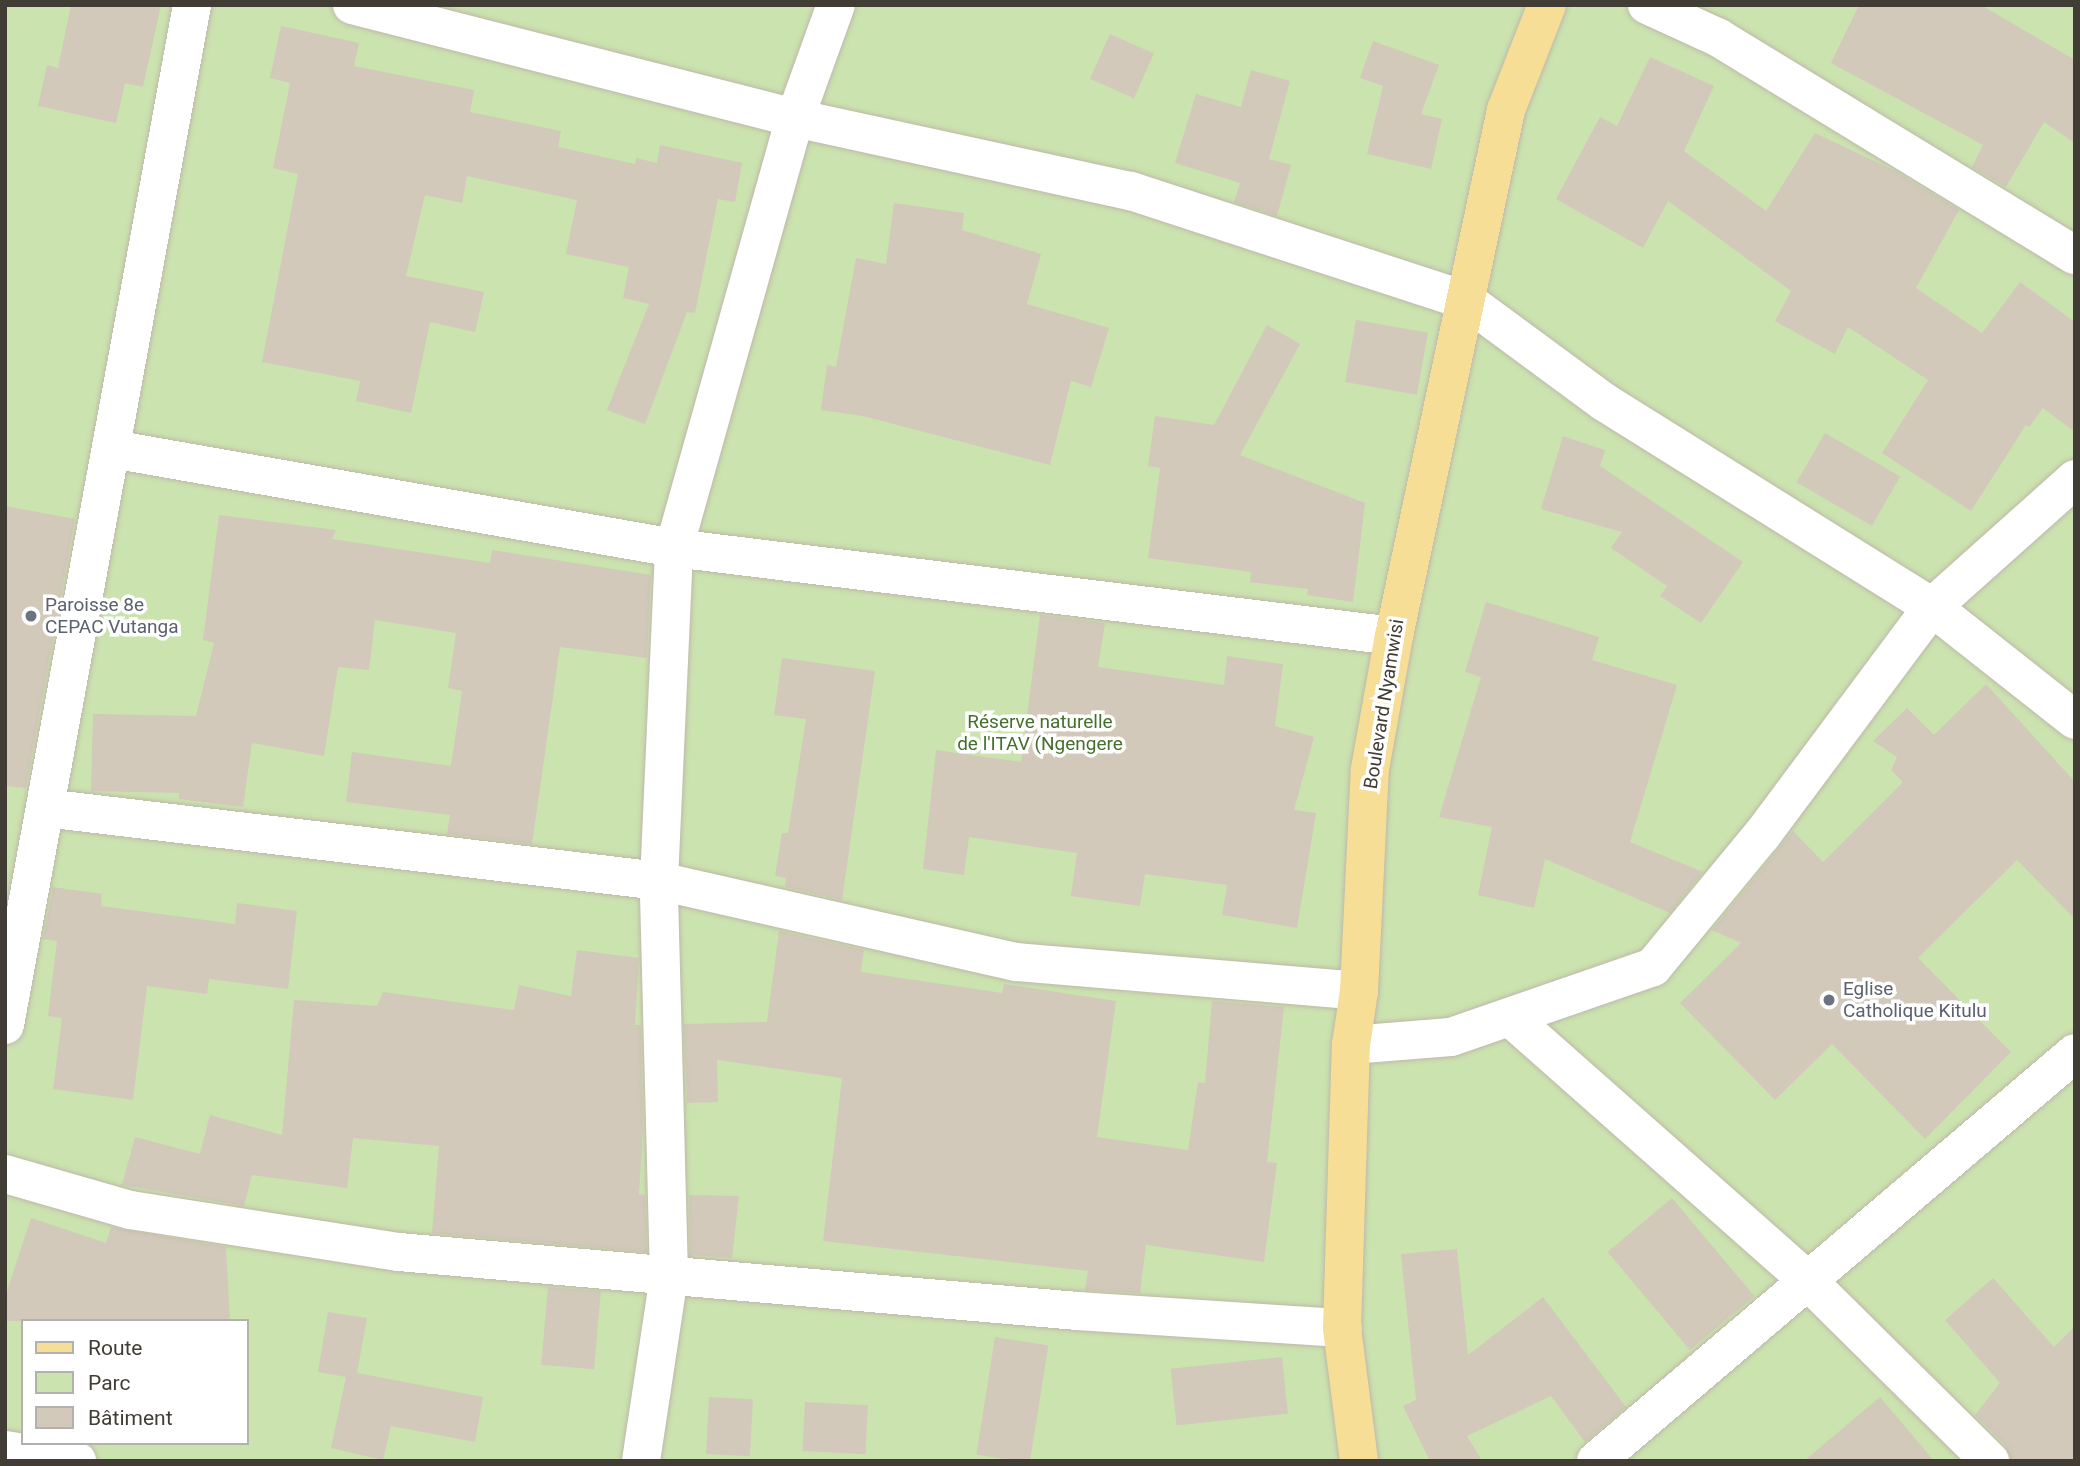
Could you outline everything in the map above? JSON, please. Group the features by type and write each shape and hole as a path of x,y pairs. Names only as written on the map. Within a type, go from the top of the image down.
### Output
{"main road":[{"name":"Boulevard Nyamwisi","path":"1359,1461 1342,1328 1351,1045 1359,991 1370,769 1394,636 1506,110 1547,5"}],"street":[{"path":"5,1025 192,5"},
{"path":"352,5 795,118 1131,191 1467,301 1604,402 1931,607 2075,720"},
{"path":"642,1461 669,1276 659,881 674,548 795,118 835,5"},
{"path":"1647,5 1718,38 2075,256"},
{"path":"112,449 674,548 1394,636"},
{"path":"1351,1045 1451,1037 1653,967 1762,835 1931,607 2075,480"},
{"path":"45,808 659,881 1016,962 1359,991"},
{"path":"1511,1018 1809,1282 1990,1461"},
{"path":"1596,1461 2075,1053"},
{"path":"5,1174 130,1210 399,1252 669,1276 1342,1328"},
{"path":"5,1450 76,1461"}],"green space":[{"name":"Réserve naturelle de l'ITAV (Ngengere","path":"5,5 2075,5 2075,1461 5,1461"}],"building":[{"path":"71,5 161,5 143,87 125,83 116,123 38,106 47,65 58,68"},
{"path":"1859,5 1981,5 2075,60 2075,143 2044,122 2006,187 1972,167 1983,145 1831,63"},
{"path":"281,26 359,43 354,66 474,90 470,112 561,131 558,147 635,164 636,158 657,163 660,145 742,163 735,202 718,199 695,313 687,312 645,424 607,410 649,304 623,298 629,267 566,254 577,200 467,176 462,203 425,195 406,276 484,292 475,332 430,322 411,413 356,401 360,381 262,362 298,174 273,168 290,83 270,78"},
{"path":"1110,34 1154,54 1134,98 1090,79"},
{"path":"1373,41 1439,65 1421,114 1442,119 1431,169 1367,154 1383,86 1360,78"},
{"path":"1650,57 1714,86 1684,151 1766,211 1815,133 1895,171 1959,210 1916,288 1982,333 2020,282 2075,322 2075,432 2043,408 2029,427 2026,425 1971,511 1882,453 1928,380 1848,327 1835,354 1775,321 1791,291 1668,201 1643,248 1556,199 1600,117 1617,126"},
{"path":"1251,70 1290,81 1269,159 1291,165 1277,216 1234,202 1240,183 1175,163 1196,94 1241,107"},
{"path":"894,203 964,213 962,230 1041,254 1027,304 1109,328 1091,387 1071,381 1050,465 863,416 821,410 827,365 836,367 856,258 886,264"},
{"path":"1356,320 1428,333 1417,395 1345,382"},
{"path":"1267,325 1300,344 1240,455 1365,503 1353,602 1307,595 1308,589 1250,582 1251,572 1148,558 1160,468 1148,466 1155,416 1214,425"},
{"path":"1825,433 1900,476 1872,526 1796,482"},
{"path":"1563,436 1605,450 1600,466 1743,562 1701,623 1660,596 1667,586 1611,548 1622,532 1541,509"},
{"name":"Paroisse 8e CEPAC Vutanga","path":"5,506 75,519 26,788 5,786"},
{"path":"219,515 336,530 332,539 490,563 492,550 651,575 647,658 560,647 532,844 447,834 450,815 346,802 352,752 451,766 462,691 448,688 456,633 375,620 369,670 338,667 324,756 252,743 243,807 179,799 179,793 91,791 93,714 196,716 214,643 203,640"},
{"path":"1486,602 1599,637 1592,660 1677,685 1630,842 1703,872 1670,913 1545,859 1534,908 1478,895 1492,827 1439,817 1481,677 1465,672"},
{"path":"1040,615 1105,623 1098,667 1224,685 1227,656 1283,664 1275,726 1314,737 1294,810 1316,813 1297,928 1222,915 1227,885 1145,874 1140,906 1071,896 1077,853 969,837 964,875 923,869 936,750 1021,762"},
{"path":"782,658 875,671 842,900 785,887 786,878 775,876 782,833 788,833 806,719 774,715"},
{"path":"1986,684 2075,782 2075,919 2017,860 1918,958 2011,1052 1925,1139 1832,1044 1775,1100 1680,1003 1741,943 1712,930 1793,831 1823,862 1903,782 1891,770 1897,757 1873,741 1907,708 1934,735"},
{"path":"53,887 102,894 101,906 235,924 237,903 297,911 288,989 209,979 207,994 147,986 133,1100 53,1089 62,1018 48,1016 57,941 43,939"},
{"path":"779,931 864,950 861,972 1002,993 1004,984 1116,1001 1097,1137 1188,1150 1198,1082 1205,1083 1212,1001 1284,1007 1267,1162 1277,1163 1264,1262 1146,1245 1140,1293 1085,1290 1088,1271 823,1241 842,1078 717,1060 718,1102 687,1103 684,1024 767,1022"},
{"path":"577,950 639,958 635,1025 641,1025 643,1129 639,1194 645,1195 647,1252 432,1233 439,1146 353,1138 347,1188 252,1175 244,1206 122,1185 135,1137 200,1154 210,1115 282,1135 294,1000 377,1006 383,992 514,1010 519,985 571,996"},
{"path":"689,1195 739,1196 732,1258 690,1255"},
{"path":"1672,1198 1754,1296 1690,1350 1608,1252"},
{"path":"31,1218 106,1243 111,1227 226,1247 230,1319 5,1321 5,1297"},
{"path":"1457,1249 1468,1355 1543,1297 1626,1407 1585,1442 1551,1396 1467,1436 1482,1461 1430,1461 1403,1406 1416,1400 1401,1254"},
{"path":"1993,1278 2054,1347 2075,1326 2075,1461 2011,1461 2005,1445 1975,1415 2000,1383 1945,1320"},
{"path":"548,1287 601,1292 594,1369 541,1365"},
{"path":"328,1312 367,1318 357,1373 483,1397 475,1442 391,1426 383,1460 331,1448 346,1377 318,1372"},
{"path":"995,1337 1048,1345 1030,1461 976,1455"},
{"path":"1282,1357 1288,1414 1177,1425 1171,1369"},
{"path":"709,1397 753,1399 750,1456 706,1454"},
{"path":"1880,1397 1934,1461 1804,1461"},
{"path":"805,1402 868,1405 865,1454 802,1451"}],"place":[{"name":"Paroisse 8e CEPAC Vutanga","path":"31,616"},
{"name":"Eglise Catholique Kitulu","path":"1829,1000"}]}
